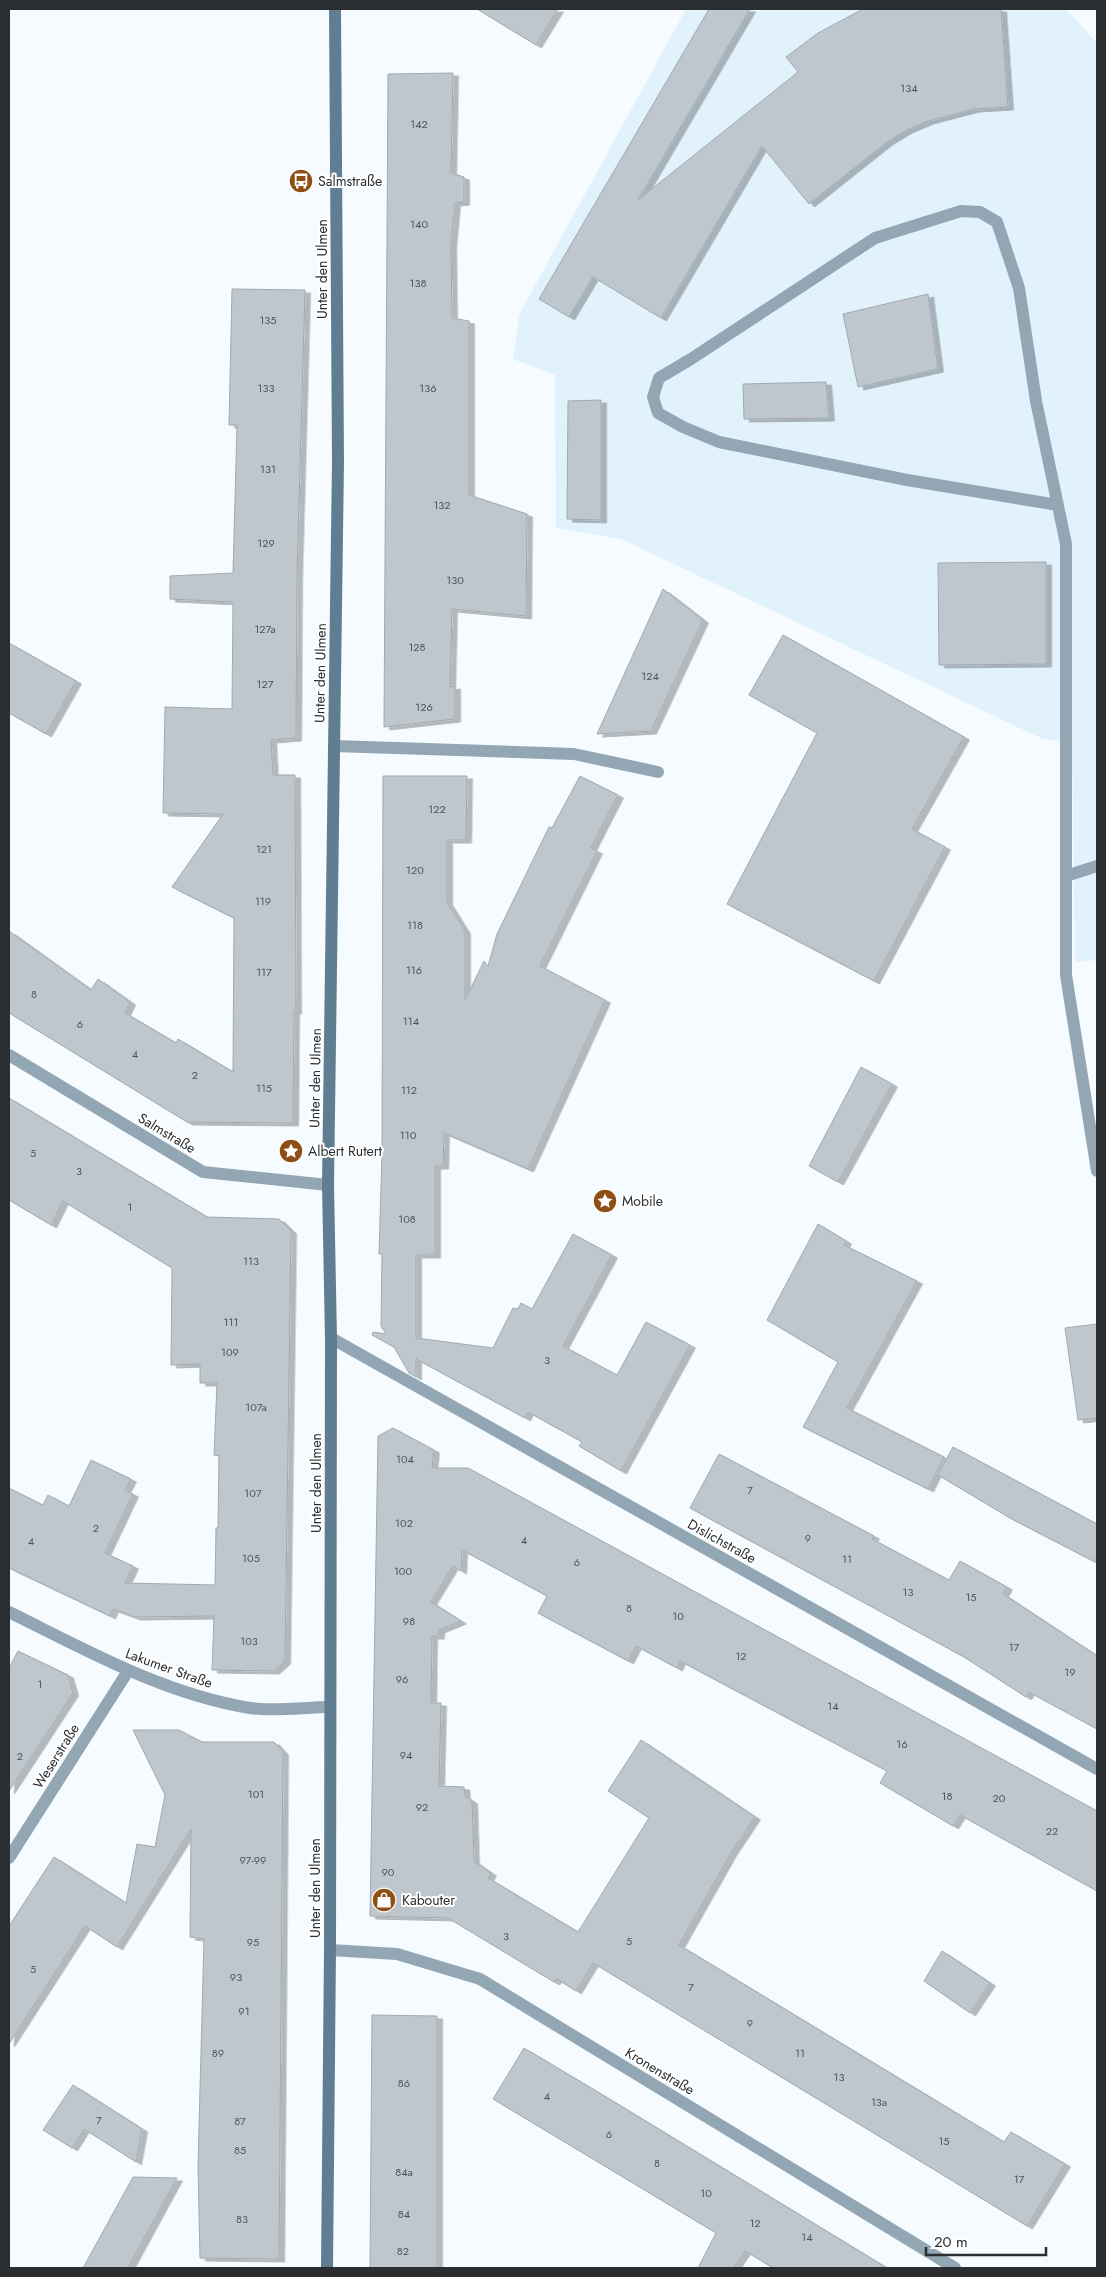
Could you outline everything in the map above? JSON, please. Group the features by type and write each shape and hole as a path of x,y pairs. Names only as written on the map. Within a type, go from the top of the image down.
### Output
{"street":[{"name":"Unter den Ulmen","path":"327,2268 330,1950 331,1338 328,1185 338,462 335,9"},
{"path":"1058,505 907,480 718,442 683,427 658,412 654,397 659,378 875,238 961,211 980,212 997,222 1019,288 1036,401 1058,505 1066,544 1066,975 1097,1171"},
{"path":"334,746 574,754 658,772"},
{"path":"1066,876 1097,866"},
{"name":"Salmstraße","path":"9,1055 203,1172 328,1185"},
{"name":"Dislichstraße","path":"331,1338 1097,1769"},
{"name":"Lakumer Straße","path":"9,1612 128,1671 197,1696 251,1708 330,1707"},
{"name":"Weserstraße","path":"9,1858 128,1671"},
{"name":"Kronenstraße","path":"330,1950 397,1954 480,1979 956,2268"}],"shaded area":[{"path":"686,9 1066,9 1097,43 1097,960 1075,962 1072,743 1043,739 621,539 556,528 555,375 513,359 519,315"}],"building":[{"path":"477,9 558,9 536,45"},
{"path":"709,9 750,9 638,200 798,72 786,57 818,33 863,9 1001,9 1008,107 974,109 928,121 907,130 887,142 809,204 762,146 661,318 593,277 569,317 539,299"},
{"path":"453,73 451,173 464,177 464,202 455,203 451,245 452,318 469,321 469,495 527,514 526,616 452,609 450,687 455,686 455,719 384,727 388,74"},
{"path":"232,289 305,290 297,574 296,738 271,740 273,775 295,775 296,1011 294,1011 293,1123 187,1122 9,1013 9,931 91,990 98,979 130,1002 125,1013 176,1043 178,1039 233,1072 234,918 172,887 223,814 163,813 165,707 232,709 233,602 170,599 170,576 233,573 237,425 229,425"},
{"path":"928,294 938,369 858,387 843,314"},
{"path":"826,382 829,418 744,419 743,384"},
{"path":"601,400 601,520 567,519 568,401"},
{"path":"1046,562 1046,664 939,665 938,563"},
{"path":"663,589 703,620 651,731 597,734"},
{"path":"783,635 964,737 912,829 945,847 874,981 727,904 817,733 749,695"},
{"path":"9,643 76,681 46,734 9,713"},
{"path":"383,776 467,776 466,840 447,840 447,902 465,931 465,1000 484,961 488,966 497,934 549,827 552,828 580,776 618,795 591,848 597,851 540,966 605,1000 528,1169 444,1133 443,1166 435,1166 435,1255 416,1255 416,1338 493,1348 513,1308 518,1309 521,1303 532,1309 573,1234 612,1255 563,1346 617,1375 646,1322 690,1345 621,1471 579,1446 582,1442 528,1412 525,1418 416,1359 416,1377 409,1373 394,1347 372,1335 373,1332 386,1334 381,1326 382,1254 379,1254 382,1154"},
{"path":"861,1067 892,1084 838,1182 809,1166"},
{"path":"9,1098 207,1217 279,1219 291,1231 285,1661 274,1671 212,1670 214,1616 135,1617 113,1609 110,1616 9,1568 9,1488 43,1505 48,1495 69,1506 91,1460 131,1479 125,1490 133,1494 105,1553 133,1566 125,1583 215,1585 219,1456 214,1455 217,1383 200,1383 200,1364 171,1365 172,1268 63,1201 51,1225 9,1200"},
{"path":"818,1224 846,1241 844,1245 917,1281 847,1408 944,1457 928,1489 803,1427 838,1362 767,1320"},
{"path":"1097,1324 1097,1418 1078,1420 1065,1328"},
{"path":"393,1428 434,1450 432,1468 468,1468 1097,1811 1097,1891 960,1815 953,1826 880,1783 887,1771 680,1661 677,1668 636,1646 628,1661 538,1613 547,1596 462,1550 461,1571 453,1566 431,1602 461,1621 439,1630 439,1636 432,1636 431,1703 441,1703 439,1786 464,1787 465,1796 472,1801 474,1861 491,1873 488,1878 578,1932 649,1818 608,1791 641,1740 755,1817 731,1853 679,1945 1004,2142 1011,2132 1065,2164 1027,2226 593,1963 576,1991 557,1979 554,1982 448,1918 370,1916 378,1436"},
{"path":"953,1447 1097,1524 1097,1563 1010,1518 938,1475"},
{"path":"719,1454 874,1536 872,1539 949,1580 960,1561 1007,1587 1003,1594 1097,1656 1097,1729 1029,1692 1026,1697 964,1657 690,1508"},
{"path":"18,1651 68,1675 73,1693 9,1791 9,1668"},
{"path":"133,1730 179,1730 202,1742 274,1742 283,1752 279,2259 200,2258 198,2166 204,1939 190,1937 191,1829 117,1947 85,1926 9,2044 9,1926 54,1857 126,1903 137,1844 155,1847 165,1795"},
{"path":"942,1951 990,1983 970,2013 924,1981"},
{"path":"372,2015 437,2016 437,2268 370,2268"},
{"path":"524,2048 887,2268 773,2268 745,2251 734,2268 698,2268 716,2233 493,2099"},
{"path":"73,2085 142,2129 136,2162 84,2129 72,2148 43,2130"},
{"path":"133,2177 177,2178 128,2268 83,2268"}],"place":[{"name":"Salmstraße","path":"301,181"},
{"name":"Albert Rutert","path":"291,1151"},
{"name":"Mobile","path":"605,1201"},
{"name":"Kabouter","path":"384,1900"}]}
